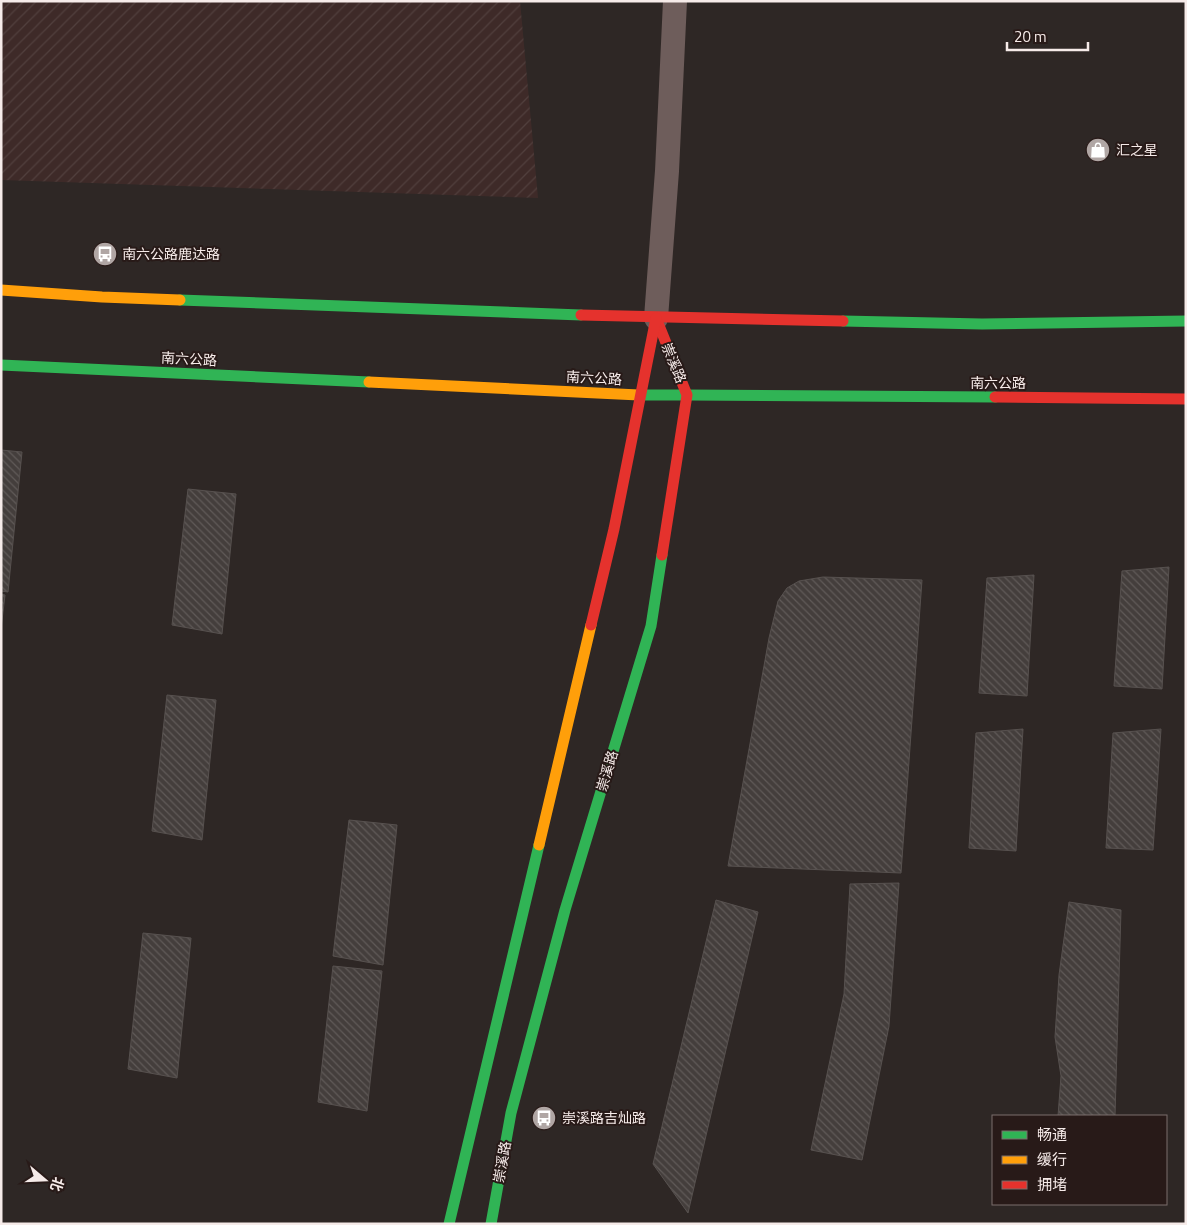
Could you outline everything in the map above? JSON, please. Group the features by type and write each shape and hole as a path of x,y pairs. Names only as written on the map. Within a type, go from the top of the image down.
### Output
{"main road":[{"path":"1,290 102,297 656,318 982,324 1186,320"},
{"name":"崇溪路","path":"449,1224 614,529 639,395 656,318"},
{"name":"崇溪路","path":"490,1224 511,1113 565,910 651,626 687,395 656,318"},
{"name":"南六公路","path":"1,365 639,395 1186,399"}],"street":[{"name":"崇溪路","path":"656,318 667,171 676,1"}],"shaded area":[{"path":"1,1 520,1 538,198 1,180"}],"building":[{"path":"1,450 22,452 8,592 1,591"},
{"path":"188,489 236,494 222,634 172,625"},
{"path":"1169,567 1162,689 1114,686 1122,571"},
{"path":"1034,575 1027,696 979,693 987,578"},
{"path":"823,577 922,580 901,873 728,866 769,638 778,601 787,588 799,581"},
{"path":"1,594 5,595 1,629"},
{"path":"167,695 216,700 202,840 152,831"},
{"path":"1023,729 1016,851 969,848 976,733"},
{"path":"1161,729 1153,850 1106,848 1113,733"},
{"path":"349,820 397,825 383,965 333,956"},
{"path":"899,883 889,1026 862,1160 811,1150 844,994 850,884"},
{"path":"716,900 758,912 688,1213 653,1164"},
{"path":"1069,902 1121,910 1115,1115 1058,1115 1061,1076 1055,1037 1059,975"},
{"path":"143,933 191,938 177,1078 128,1069"},
{"path":"333,966 382,971 367,1111 318,1102"}],"traffic: fast":[{"path":"180,300 581,315"},
{"path":"843,321 982,324 1186,321"},
{"path":"1,365 369,382"},
{"path":"639,395 687,395"},
{"path":"687,395 995,397"},
{"path":"491,1224 511,1113 565,910 651,626 662,555"},
{"path":"449,1224 539,845"}],"traffic: slow":[{"path":"1,290 180,300"},
{"path":"369,382 639,395"},
{"path":"539,845 591,625"}],"traffic: jam":[{"path":"581,315 843,321"},
{"path":"591,625 614,529 656,318"},
{"path":"656,318 687,395 662,555"},
{"path":"995,397 1186,399"}],"place":[{"name":"汇之星","path":"1098,150"},
{"name":"南六公路鹿达路","path":"105,254"},
{"name":"崇溪路吉灿路","path":"544,1118"}]}
